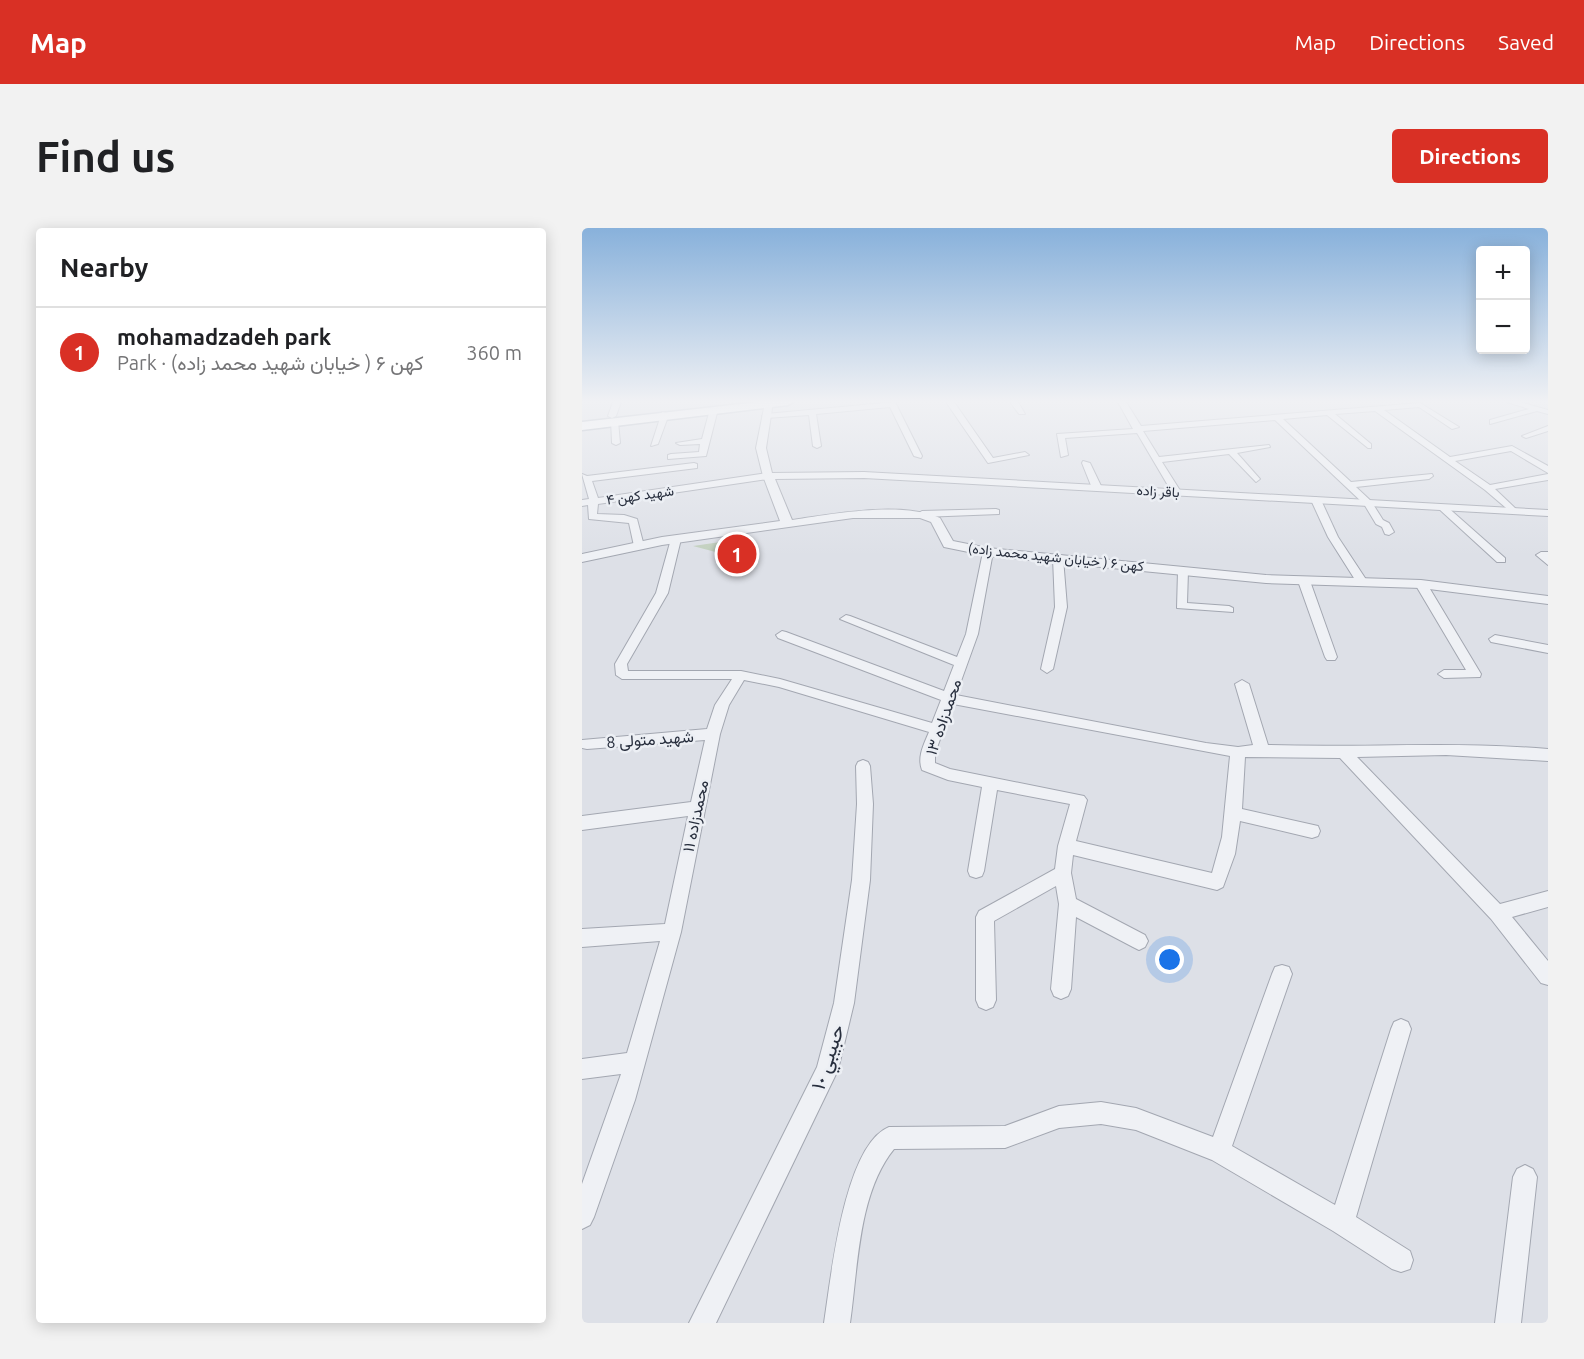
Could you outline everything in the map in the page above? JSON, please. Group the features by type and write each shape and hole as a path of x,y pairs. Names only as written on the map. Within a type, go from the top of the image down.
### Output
{"street":[{"path":"671,456 703,453"},
{"path":"762,453 768,476 787,523"},
{"path":"986,453 991,461 1025,455"},
{"path":"1152,453 1176,492"},
{"path":"1156,460 1213,453"},
{"path":"1233,453 1256,479"},
{"path":"1315,453 1368,503 1379,522 1386,525 1389,532"},
{"path":"1437,453 1488,488 1512,510"},
{"path":"1446,460 1484,453"},
{"path":"1520,453 1548,470"},
{"path":"1086,463 1097,488"},
{"path":"584,478 694,466"},
{"name":"باقر زاده","path":"768,476 864,475 1548,513"},
{"name":"شهید کهن ۴","path":"582,503 768,476"},
{"path":"1349,485 1429,476"},
{"path":"1488,488 1548,477"},
{"path":"584,478 594,491 592,517 634,520 639,546"},
{"path":"1316,500 1333,537 1363,584"},
{"path":"1442,507 1501,560"},
{"path":"583,559 676,539 853,515 996,512"},
{"name":"کهن ۶ ( خیابان شهید محمد زاده)","path":"922,514 936,520 948,544 988,552 1304,581 1421,584 1548,600"},
{"path":"676,539 662,593 621,664 622,675 741,675 780,683 937,729"},
{"name":"محمدزاده ۱۳","path":"988,552 972,634 928,753 927,766 948,774 1079,800 1066,846"},
{"path":"1548,555 1541,555 1548,562"},
{"path":"1047,669 1061,607 1058,558"},
{"path":"1183,570 1181,606 1229,610"},
{"path":"1304,581 1331,657"},
{"path":"1421,584 1475,674 1444,674"},
{"path":"846,618 961,663"},
{"path":"782,635 948,698 1206,748 1238,752 1262,750 1344,753 1392,749 1455,749 1548,755"},
{"path":"1495,639 1548,649"},
{"name":"محمدزاده ۱۱","path":"582,1217 624,1100 672,932 713,734 722,705 741,675"},
{"path":"1242,684 1262,750"},
{"name":"شهید متولی 8","path":"587,744 713,734"},
{"path":"1061,989 1068,904 1063,873 1066,846 1217,882 1223,871 1238,752"},
{"path":"1344,753 1497,913 1548,976"},
{"name":"حبيبي ١٠","path":"702,1323 827,1070 844,1003 861,880 865,804 863,766"},
{"path":"976,871 990,783"},
{"path":"582,823 697,808"},
{"path":"1232,813 1312,831"},
{"path":"986,1000 985,917 1063,873"},
{"path":"1497,913 1548,899"},
{"path":"1068,904 1139,941"},
{"path":"582,938 672,932"},
{"path":"1219,1151 1282,974"},
{"path":"1342,1222 1401,1029"},
{"path":"582,1069 635,1062"},
{"path":"837,1323 854,1214 874,1156 889,1138 1005,1137 1059,1117 1101,1113 1136,1119 1219,1151 1342,1222 1401,1260"},
{"path":"1509,1323 1526,1177"}],"green space":[{"path":"748,538 753,562 693,546"}],"place":[{"name":"mohamadzadeh park","path":"737,554"}]}
